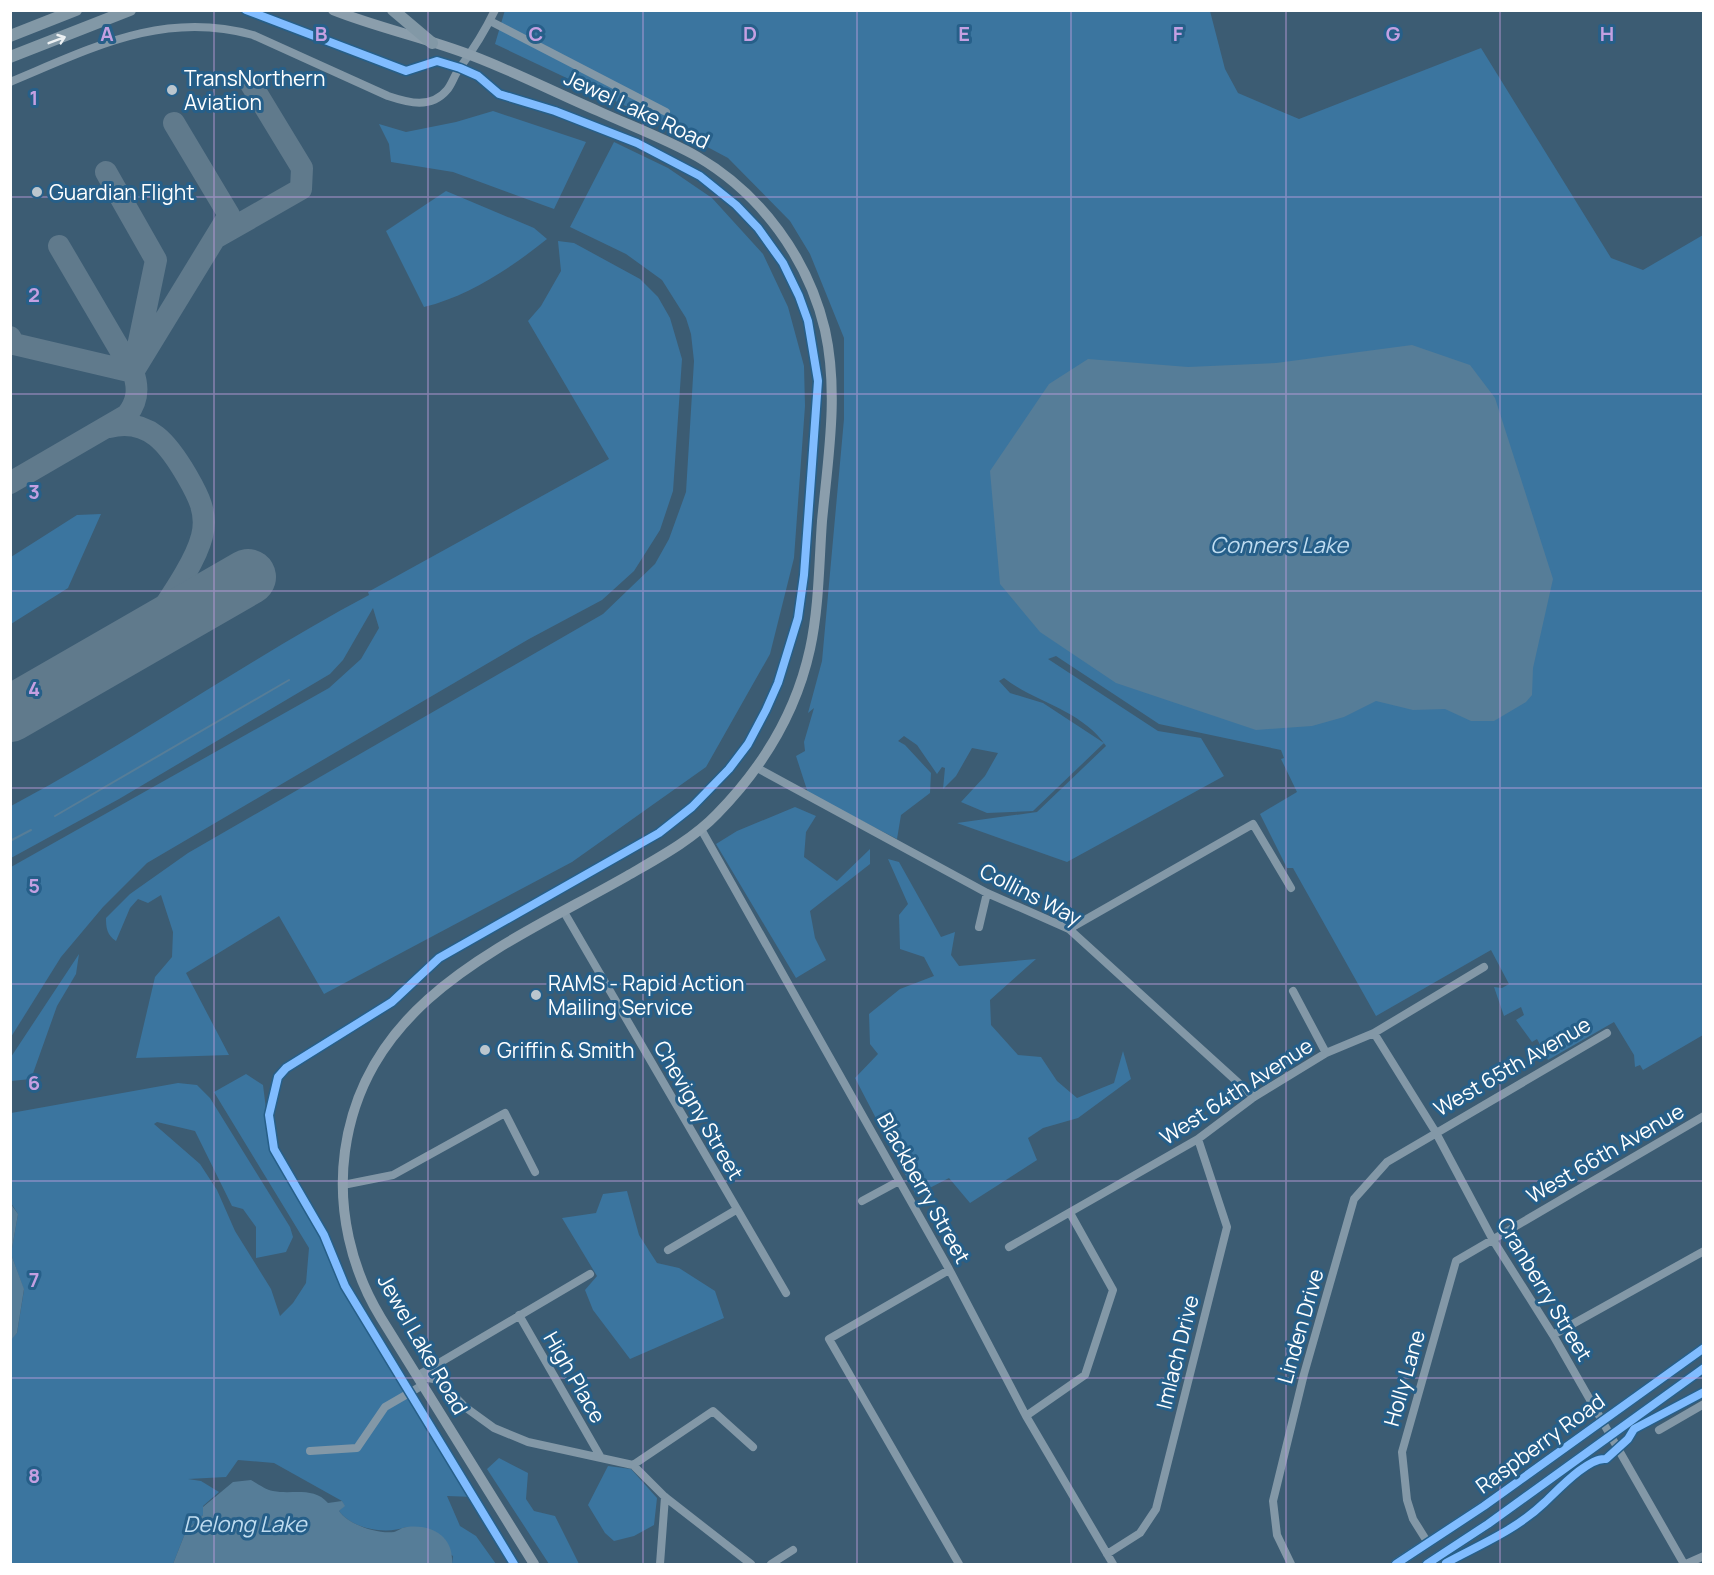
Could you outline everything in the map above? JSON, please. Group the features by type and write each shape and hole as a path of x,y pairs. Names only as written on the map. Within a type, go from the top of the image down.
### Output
{"main road":[{"path":"10,36 76,10"},
{"path":"10,57 130,10"},
{"name":"Jewel Lake Road","path":"333,10 471,55 675,145 720,172 765,214 783,236 807,277 825,330 833,404 810,648 796,693 778,736 759,769 701,829 653,861 445,983 417,1007 394,1033 373,1066 355,1107 346,1146 343,1185 348,1233 361,1277 377,1310 534,1564"},
{"path":"393,10 432,43"},
{"name":"Raspberry Road","path":"1396,1564 1704,1348"},
{"name":"Raspberry Road","path":"1427,1564 1488,1524 1608,1435 1704,1368"}],"street":[{"path":"10,82 120,38 160,28 191,25 233,29 253,35 407,102 419,104 436,100 448,89 460,68 471,55 495,10"},
{"path":"490,21 666,112"},
{"name":"Collins Way","path":"759,769 987,893 1069,929 1254,1097"},
{"path":"1069,929 1253,824 1291,888"},
{"name":"Blackberry Street","path":"701,829 950,1270 1026,1416 1113,1564"},
{"path":"980,927 987,893"},
{"name":"Chevigny Street","path":"564,912 786,1293"},
{"name":"West 64th Avenue","path":"1009,1247 1198,1139 1254,1097 1326,1053 1374,1033 1484,967"},
{"path":"1293,991 1326,1053"},
{"name":"Cranberry Street","path":"1374,1033 1435,1131 1493,1239 1553,1335 1616,1450 1622,1453 1685,1564"},
{"name":"West 65th Avenue","path":"1435,1131 1606,1033"},
{"path":"343,1185 393,1174 505,1113 535,1172"},
{"name":"West 66th Avenue","path":"1493,1239 1704,1116"},
{"name":"Linden Drive","path":"1291,1564 1277,1535 1273,1501 1304,1374 1354,1199 1387,1162 1435,1131"},
{"name":"Imlach Drive","path":"1107,1554 1140,1533 1156,1509 1227,1227 1198,1139"},
{"path":"862,1201 899,1181"},
{"path":"668,1250 736,1210"},
{"path":"1026,1416 1085,1375 1113,1290 1070,1213"},
{"name":"Holly Lane","path":"1428,1543 1413,1519 1407,1500 1402,1452 1456,1261 1493,1239"},
{"path":"1553,1335 1704,1251"},
{"path":"950,1270 829,1339 959,1564"},
{"path":"310,1451 357,1448 385,1407 420,1380 519,1315 590,1274"},
{"name":"High Place","path":"519,1315 600,1456"},
{"path":"420,1380 439,1380 465,1407 494,1428 528,1442 633,1465 665,1497 751,1564"},
{"path":"1659,1430 1704,1404"},
{"path":"633,1465 713,1411 753,1447"},
{"path":"660,1564 665,1497"},
{"path":"771,1564 793,1550"},
{"path":"1685,1564 1704,1556"}],"shaded area":[{"path":"505,10 1210,11 1225,69 1238,93 1299,119 1481,48 1611,258 1643,270 1703,235 1703,1035 1643,1070 1640,1065 1635,1067 1634,1055 1614,1022 1548,1060 1537,1039 1532,1042 1516,1020 1524,1015 1521,1007 1504,1016 1494,987 1502,988 1509,984 1491,950 1376,1016 1293,868 1287,868 1260,814 1297,792 1281,759 1284,758 1281,750 1159,724 1056,656 1048,659 1158,731 1201,738 1224,776 1067,862 957,823 1037,812 1106,746 1104,743 1033,811 987,813 961,802 985,776 998,753 972,748 956,776 943,789 945,768 942,767 937,774 917,745 904,736 898,741 905,745 931,773 930,793 901,815 897,839 808,793 796,756 805,751 804,742 814,708 808,713 822,661 844,419 844,338 810,254 790,221 728,158 668,126 495,44","holes":["1004,678 1072,715 1103,742 1043,703 1010,693 999,681"]},
{"path":"493,111 586,142 554,209 453,172 391,162 389,144 379,124 406,132 456,122"},
{"path":"614,142 668,168 712,198 763,254 788,307 804,366 805,406 794,558 770,654 706,767 572,862 324,994 279,916 186,973 229,1055 136,1058 155,977 172,957 173,932 161,895 148,903 138,899 130,908 116,941 113,939 106,925 106,918 130,894 188,853 603,614 655,564 669,539 686,492 694,361 691,334 686,318 662,280 626,254 570,227"},
{"path":"446,191 534,228 547,239 489,280 457,296 424,307 386,231"},
{"path":"558,241 574,243 640,279 658,297 670,318 682,359 673,491 660,530 634,571 602,600 529,639 147,863 103,907 61,957 11,1037 11,867 329,688 361,659 379,628 373,608 343,660 330,674 119,799 11,858 11,806 369,595 368,592 609,459 528,321 541,306 561,271"},
{"path":"101,514 68,588 11,624 11,557 77,515"},
{"path":"795,807 816,816 806,832 804,857 837,881 870,849 870,864 810,911 815,938 826,960 796,978 716,844 737,831"},
{"path":"888,859 899,862 941,937 955,932 951,955 959,966 1036,959 990,1000 991,1025 1018,1055 1041,1057 1057,1081 1077,1098 1114,1083 1123,1051 1131,1079 1078,1118 1043,1128 1028,1138 1037,1160 970,1203 949,1178 916,1195 855,1078 878,1054 870,1044 869,1014 900,989 934,976 924,957 900,949 899,915 908,904"},
{"path":"79,954 76,974 57,1006 31,1079 11,1081 11,1057"},
{"path":"246,1074 263,1085 271,1149 325,1237 342,1285 475,1497 447,1496 460,1526 476,1536 496,1564 452,1564 453,1556 406,1527 379,1530 361,1526 339,1511 344,1506 342,1501 274,1463 238,1460 226,1477 188,1479 201,1481 219,1492 203,1506 203,1515 186,1531 173,1564 11,1564 10,1340 17,1333 24,1290 11,1254 18,1214 11,1203 11,1113 178,1083 197,1085 210,1098 290,1227 293,1237 286,1252 256,1258 256,1227 243,1209 232,1206 195,1131 157,1122 154,1124 200,1164 217,1190 235,1231 271,1289 280,1316 293,1303 306,1283 309,1248 214,1092"},
{"path":"627,1191 639,1235 657,1263 679,1268 715,1291 724,1318 630,1359 593,1310 585,1290 597,1276 562,1218 596,1213 603,1194"},
{"path":"499,1458 528,1473 526,1499 534,1511 555,1516 579,1564 549,1564 487,1469"},
{"path":"608,1466 631,1469 657,1498 654,1525 634,1536 614,1541 605,1533 588,1505"}],"water":[{"name":"Conners Lake","path":"1412,345 1470,365 1495,398 1553,579 1533,668 1532,695 1526,702 1494,721 1471,721 1445,709 1413,710 1376,701 1344,717 1312,726 1256,730 1116,683 1040,632 1000,584 990,471 1049,384 1088,359 1188,367 1276,363"},
{"path":"10,1203 18,1214 11,1254 24,1289 17,1333 11,1340"},
{"name":"Delong Lake","path":"251,1480 270,1490 309,1493 328,1503 342,1501 345,1506 339,1511 344,1516 372,1530 394,1532 405,1527 416,1527 433,1530 440,1534 449,1546 452,1564 173,1564 186,1531 203,1515 203,1507 233,1482"}],"waterway":[{"path":"55,816 289,680"},
{"path":"10,841 31,830"}],"taxiway":[{"path":"217,237 301,189 302,168 251,84"},
{"path":"133,372 229,215 174,123"},
{"path":"106,172 156,260 136,356"},
{"path":"10,483 127,415 135,399 137,389 133,372 59,246"},
{"path":"10,337 14,344 133,372"},
{"path":"109,427 136,426 147,430 165,444 195,490 203,512 204,528 193,560 145,636"}],"runway":[{"path":"10,714 248,577"}],"cycle path":[{"path":"246,10 406,71 437,61 460,68 478,76 499,94 555,111 637,143 700,176 736,205 758,228 783,263 808,321 818,381 804,575 798,618 778,683 748,744 729,769 692,807 659,833 439,958 392,1002 286,1068 278,1077 269,1115 274,1149 324,1235 345,1286 514,1564"},
{"path":"1396,1564 1484,1506 1704,1348"},
{"path":"1427,1564 1488,1524 1704,1368"},
{"path":"1446,1563 1522,1521 1582,1469 1591,1463 1606,1459 1628,1439 1634,1429 1704,1392"}],"place":[{"name":"TransNorthern Aviation","path":"172,90"},
{"name":"Guardian Flight","path":"37,192"},
{"name":"RAMS - Rapid Action Mailing Service","path":"536,995"},
{"name":"Griffin & Smith","path":"485,1050"}]}
